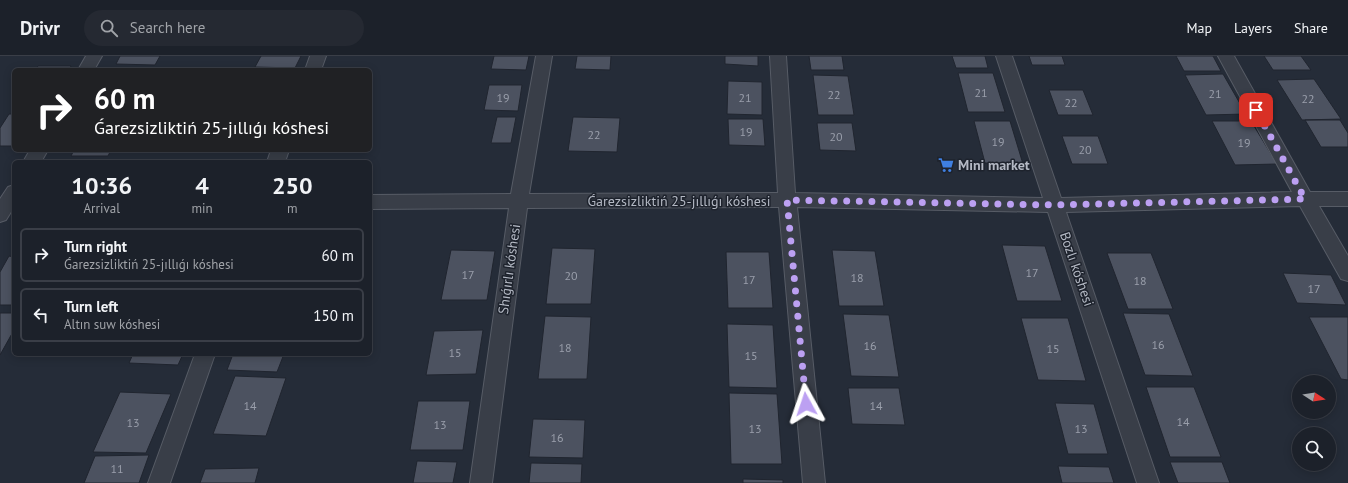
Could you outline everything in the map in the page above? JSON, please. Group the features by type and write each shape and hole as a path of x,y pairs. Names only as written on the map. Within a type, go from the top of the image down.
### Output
{"street":[{"path":"87,68 94,56"},
{"path":"314,68 318,56"},
{"name":"Shıǵırlı kóshesi","path":"481,483 519,201 544,56"},
{"path":"778,56 787,200 814,483"},
{"name":"Bozlı kóshesi","path":"1004,56 1148,483"},
{"path":"1226,56 1305,199 1348,273"},
{"name":"Ǵarezsizliktiń 25-jıllıǵı kóshesi","path":"372,202 787,200 1055,205 1348,199"},
{"path":"159,483 204,356"}],"building":[{"path":"120,56 160,56 155,65 116,64"},
{"path":"261,56 301,56 295,68 255,67"},
{"path":"494,56 529,56 526,70 491,69"},
{"path":"577,56 611,56 610,70 575,69"},
{"path":"725,56 758,56 758,66 725,64"},
{"path":"809,56 842,56 844,70 811,70"},
{"path":"952,56 985,56 988,68 956,68"},
{"path":"1029,56 1062,56 1065,65 1032,65"},
{"path":"1176,56 1213,56 1221,71 1184,71"},
{"path":"1264,56 1301,56 1311,70 1273,70"},
{"path":"38,66 71,66 70,68 36,68"},
{"path":"958,73 993,73 1005,112 968,112"},
{"path":"1223,74 1246,114 1206,115 1185,75"},
{"path":"813,75 848,76 854,115 818,115"},
{"path":"1314,79 1341,119 1302,120 1277,80"},
{"path":"728,81 762,82 762,115 727,114"},
{"path":"489,85 522,85 518,111 484,110"},
{"path":"1049,90 1083,90 1093,115 1058,115"},
{"path":"9,114 12,114 12,146 0,146 0,128"},
{"path":"497,117 516,117 511,143 491,143"},
{"path":"573,117 620,118 617,152 568,151"},
{"path":"728,119 763,119 765,146 729,145"},
{"path":"1305,120 1340,120 1348,133 1348,147 1321,147"},
{"path":"974,121 1010,121 1023,164 985,163"},
{"path":"1212,121 1251,121 1277,164 1235,165"},
{"path":"817,123 852,123 856,151 820,150"},
{"path":"1062,136 1098,136 1108,164 1072,164"},
{"path":"73,152 110,152 108,156 71,156"},
{"path":"1002,245 1045,246 1062,301 1017,301"},
{"path":"552,248 595,249 591,304 546,304"},
{"path":"451,250 495,251 487,300 441,300"},
{"path":"832,250 875,251 884,306 839,306"},
{"path":"726,252 769,252 773,308 728,308"},
{"path":"1107,253 1151,253 1173,309 1128,309"},
{"path":"9,256 12,257 12,305 0,305 0,272"},
{"path":"1283,273 1331,275 1346,305 1297,303"},
{"path":"0,313 12,313 12,334 0,355"},
{"path":"1123,313 1169,314 1193,376 1145,375"},
{"path":"843,314 889,315 899,377 851,376"},
{"path":"545,316 591,317 587,379 538,379"},
{"path":"1309,317 1348,317 1348,380 1341,379"},
{"path":"1021,318 1068,318 1086,381 1038,380"},
{"path":"727,324 773,325 777,388 729,387"},
{"path":"483,330 476,374 426,375 434,331"},
{"path":"132,356 182,356 178,365 129,363"},
{"path":"232,356 283,356 277,372 227,370"},
{"path":"235,376 286,378 266,436 213,434"},
{"path":"1146,387 1194,387 1221,457 1170,457"},
{"path":"848,388 899,388 905,425 852,424"},
{"path":"120,392 171,394 146,453 93,452"},
{"path":"729,393 777,394 782,464 731,464"},
{"path":"418,401 470,401 463,450 410,450"},
{"path":"1055,403 1094,404 1108,454 1068,454"},
{"path":"533,419 585,420 583,458 529,457"},
{"path":"149,455 139,483 84,483 95,456"},
{"path":"417,461 457,462 453,483 413,483"},
{"path":"1170,462 1222,462 1230,483 1178,483"},
{"path":"531,463 582,464 581,483 529,483"},
{"path":"1058,466 1109,467 1114,483 1062,483"},
{"path":"259,468 255,483 200,483 205,469"},
{"path":"743,479 783,480 783,483 743,483"}],"place":[{"name":"Mini market","path":"946,165"}],"route":[{"path":"806,404 787,200 1055,205 1305,199 1256,110"}]}
